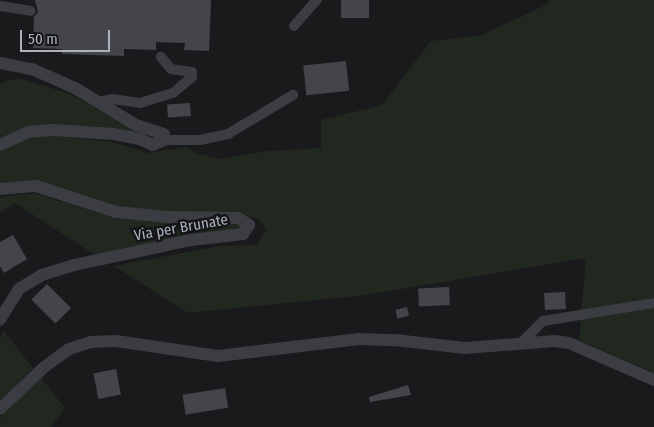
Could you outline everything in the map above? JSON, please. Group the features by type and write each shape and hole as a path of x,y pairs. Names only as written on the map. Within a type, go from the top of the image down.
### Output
{"street":[{"path":"294,26 318,0"},
{"path":"0,6 31,11"},
{"path":"98,102 112,99 140,103 173,93 192,77 192,72 184,68 171,69 161,57"},
{"path":"0,63 32,69 75,88 136,125 162,131 164,140"},
{"path":"0,145 28,132 54,130 114,134 140,139 152,145 164,140 200,140 228,134 293,95"},
{"name":"Via per Brunate","path":"0,189 36,186 116,212 169,217 238,218 249,225 243,234 191,240 74,265 42,275 19,289 0,320"},
{"path":"520,344 543,321 654,303"},
{"path":"0,409 55,358 90,342 116,341 218,356 359,340 395,340 465,348 569,343 654,380"}],"shaded area":[{"path":"549,0 654,0 654,373 579,340 586,258 366,295 188,313 114,266 219,246 257,245 266,230 258,218 117,208 0,184 0,149 31,137 54,135 113,142 148,153 186,147 195,153 220,159 268,151 321,148 321,120 382,105 431,41 482,35 548,4"},
{"path":"18,78 70,94 141,133 55,126 0,141 0,83"},
{"path":"34,193 117,219 234,223 240,225 241,231 98,257 15,203 0,213 0,197"},
{"path":"3,330 33,368 0,401 0,340"},
{"path":"38,374 65,408 51,427 0,427 0,418"}],"building":[{"path":"35,0 211,0 209,51 184,50 185,43 156,42 156,50 124,49 124,56 62,54 62,49 33,48 34,17 38,12"},
{"path":"341,0 369,0 369,18 341,18"},
{"path":"346,61 349,91 306,95 303,65"},
{"path":"190,103 191,116 168,118 167,105"},
{"path":"13,235 27,259 4,273 0,266 0,242"},
{"path":"47,284 71,308 55,324 31,300"},
{"path":"449,287 450,305 419,307 418,289"},
{"path":"565,292 566,309 545,310 544,293"},
{"path":"407,307 409,316 397,318 395,310"},
{"path":"116,369 121,395 98,399 93,373"},
{"path":"408,385 411,395 370,402 369,397"},
{"path":"225,388 228,408 186,414 183,395"}]}
